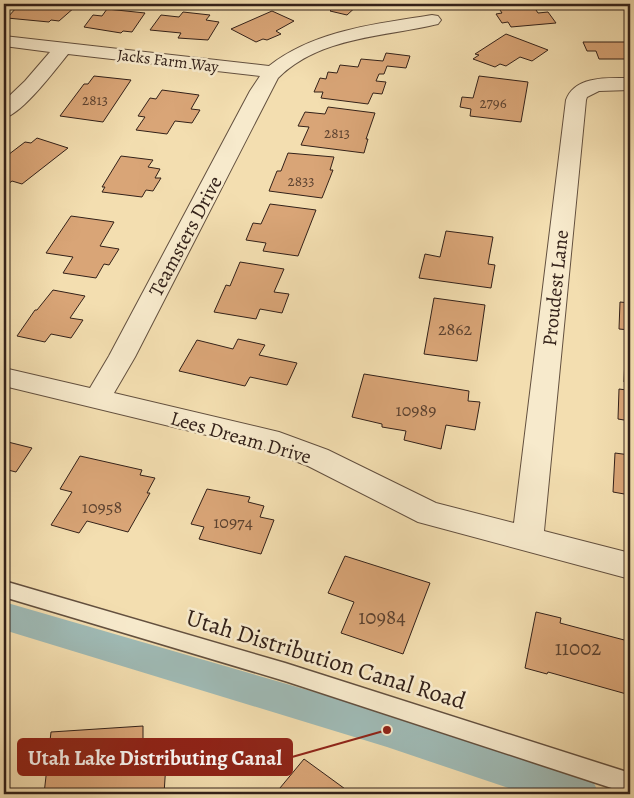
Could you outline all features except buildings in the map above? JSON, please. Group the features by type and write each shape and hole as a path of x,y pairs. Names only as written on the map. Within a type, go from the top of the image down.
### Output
{"street":[{"path":"273,72 296,57 337,39 432,20"},
{"name":"Jacks Farm Way","path":"4,41 273,72"},
{"path":"4,112 32,85 63,48"},
{"name":"Teamsters Drive","path":"97,399 122,357 260,91 273,72"},
{"name":"Proudest Lane","path":"528,538 576,100 578,94 595,85 630,84"},
{"name":"Lees Dream Drive","path":"4,377 260,438 300,450 337,466 396,498 429,513 630,566"}],"lane":[{"name":"Utah Distribution Canal Road","path":"4,589 285,672 630,784"}],"waterway":[{"path":"4,616 387,730 580,794"}],"place":[{"name":"Utah Lake Distributing Canal","path":"387,730"}]}
